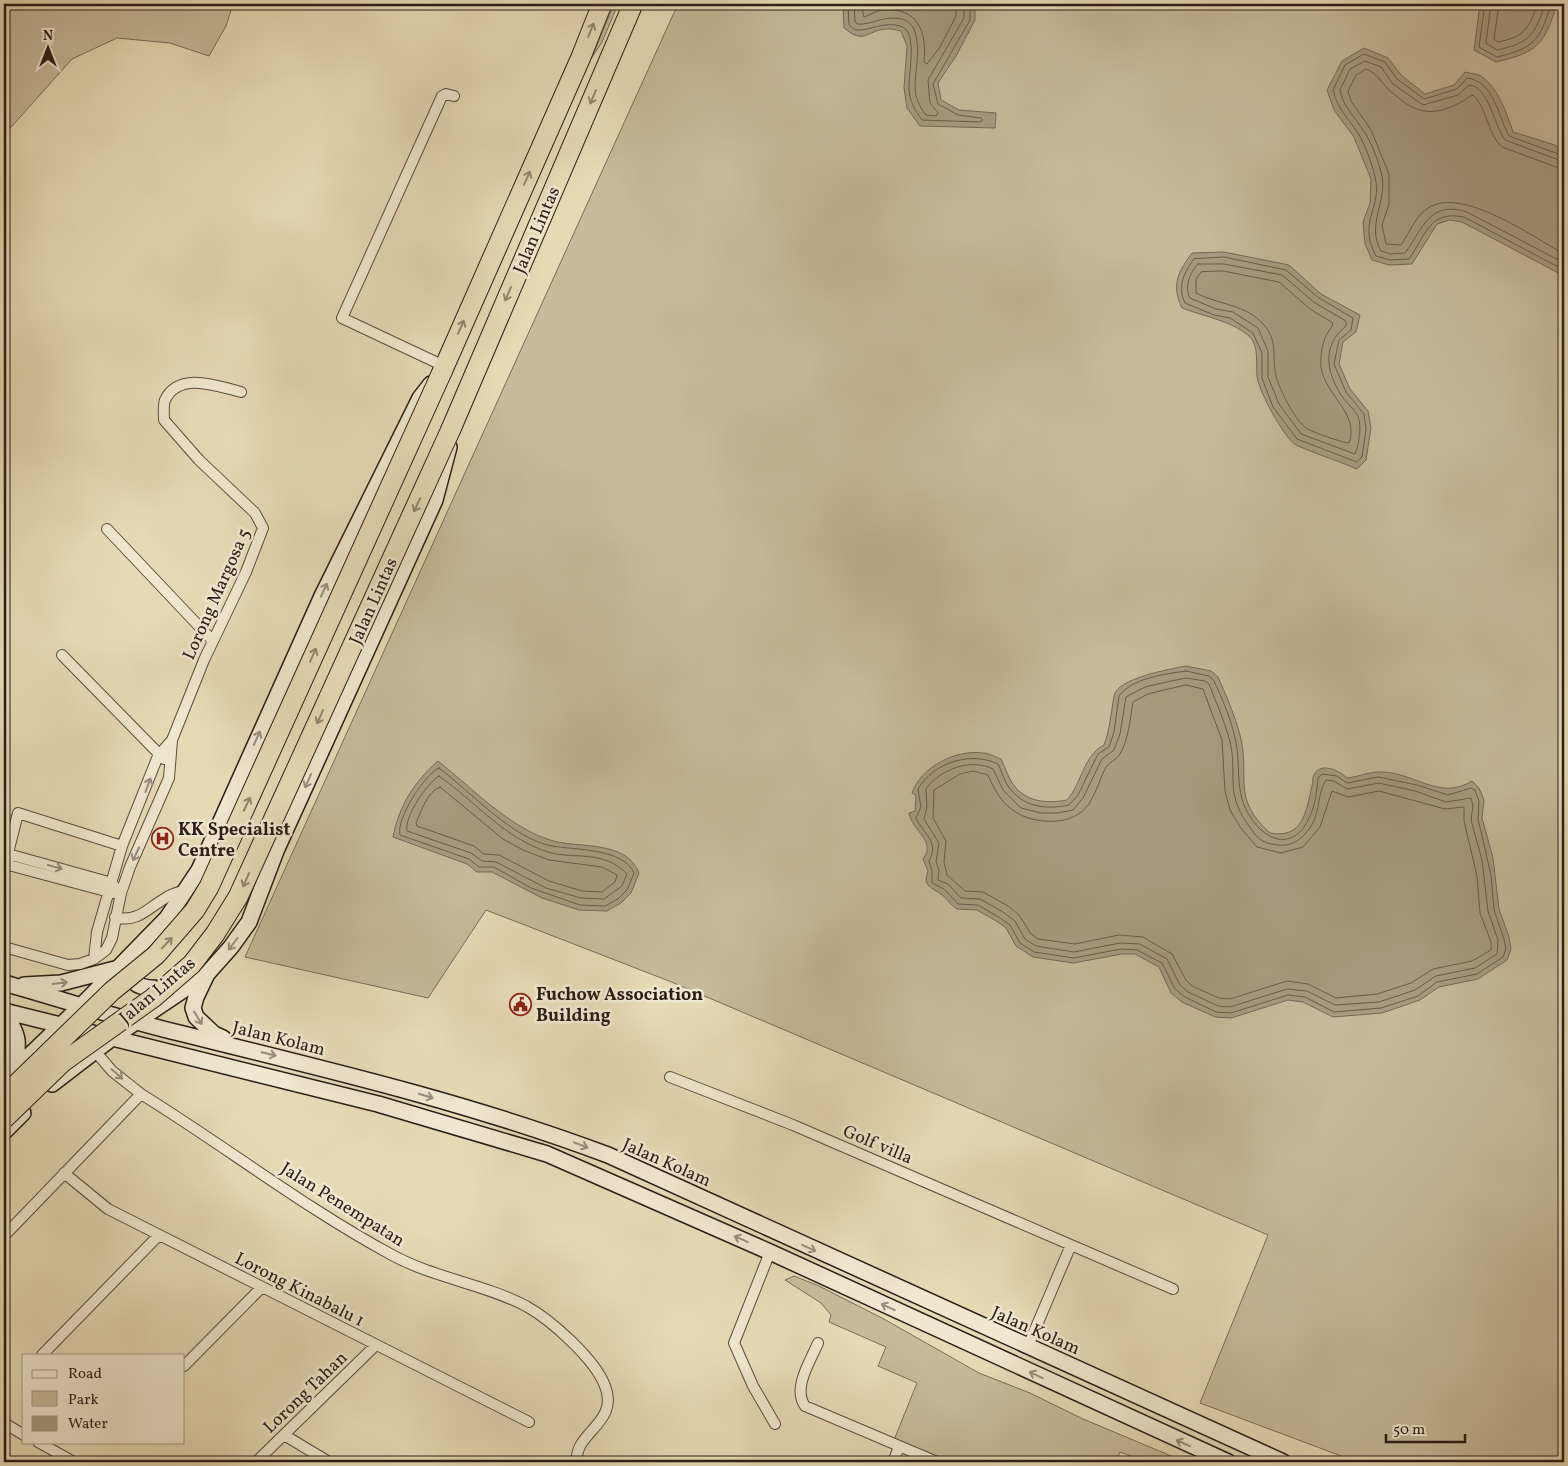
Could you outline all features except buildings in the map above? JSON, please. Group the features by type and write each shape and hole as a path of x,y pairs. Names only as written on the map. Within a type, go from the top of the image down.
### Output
{"highway":[{"name":"Jalan Lintas","path":"4,1096 112,991 156,955 195,910 209,887 443,369 602,4"},
{"name":"Jalan Lintas","path":"4,1119 63,1062 153,998 192,964 215,934 238,897 451,429 633,4"},
{"path":"580,57 586,65 594,68 600,65 621,30"}],"main road":[{"name":"Jalan Lintas","path":"152,934 167,918 199,870 351,534 420,398 443,369"},
{"path":"250,1049 214,1034 196,1017 193,1008 207,974 231,947 248,922 276,851 435,500 446,460 451,429"},
{"path":"7,1070 82,1005 116,968 152,934"},
{"path":"152,934 131,968 131,976 135,984 146,989 190,984"},
{"path":"7,984 61,983 116,968"},
{"name":"Jalan Lintas","path":"4,1132 58,1078 112,1038 207,974"},
{"name":"Jalan Kolam","path":"7,984 137,1022 383,1083 566,1140 616,1159 1283,1462"},
{"path":"4,1011 378,1104 547,1154 770,1252 1228,1462"},
{"path":"4,1011 19,1043 7,1070"},
{"path":"4,1034 7,1070"},
{"path":"188,1035 180,1040 180,1044 213,1063"},
{"path":"947,1311 944,1322 954,1338"}],"street":[{"path":"443,369 342,318 442,96 446,94 454,96"},
{"name":"Lorong Margosa 5","path":"94,959 97,932 122,846 158,756 172,740 212,640 246,572 263,528 255,513 199,460 164,420 164,401 176,386 199,382 241,392"},
{"path":"107,529 212,640"},
{"path":"62,655 158,756 171,764"},
{"name":"Lorong Margosa 5","path":"94,959 106,950 112,938 121,893 130,867 169,778 172,740"},
{"path":"6,862 18,813 122,846"},
{"path":"6,862 112,883 121,893"},
{"path":"6,862 108,894 121,893"},
{"path":"115,917 130,920 138,918 158,902 186,890"},
{"path":"4,947 68,965 80,964 94,959"},
{"name":"Jalan Penempatan","path":"95,1051 112,1070 141,1094 362,1238 395,1257 527,1307 578,1346 605,1385 609,1401 604,1417 581,1445 576,1457 577,1462"},
{"name":"Golf villa","path":"670,1077 793,1125 1173,1289"},
{"path":"4,1236 141,1094"},
{"name":"Lorong Kinabalu 1","path":"64,1173 108,1209 529,1422"},
{"path":"43,1354 159,1235"},
{"path":"1028,1346 1071,1245"},
{"path":"770,1252 734,1343 754,1386 775,1424"},
{"path":"185,1365 262,1287"},
{"path":"818,1343 801,1386 800,1398 805,1406 937,1462"},
{"name":"Lorong Tahan","path":"256,1462 376,1345"},
{"path":"4,1424 22,1433"},
{"path":"284,1435 329,1462"},
{"path":"42,1444 74,1462"},
{"path":"893,1462 899,1447"}],"green space":[{"path":"4,4 233,4 226,26 209,56 170,43 117,38 72,59 4,135"},
{"path":"614,4 618,4 602,42 591,59"},
{"path":"678,4 1564,4 1564,1462 1357,1462 1200,1403 1268,1235 669,981 486,910 428,998 245,957"},
{"path":"794,1276 819,1286 882,1318 979,1373 1030,1393 1083,1419 1176,1458 1175,1462 1147,1462 1120,1452 1116,1462 947,1462 894,1440 917,1383 878,1366 886,1347 829,1322 831,1315 821,1303 785,1280"}],"water":[{"path":"843,4 975,4 975,20 956,56 938,83 941,100 959,110 996,113 995,128 920,126 907,108 904,88 907,46 901,31 887,29 865,36 857,36 844,28"},
{"path":"1480,4 1557,4 1548,29 1537,45 1521,54 1496,62 1474,50"},
{"path":"1364,48 1388,58 1401,75 1425,94 1454,85 1465,72 1481,76 1497,94 1505,109 1513,132 1555,145 1564,152 1564,276 1462,222 1449,220 1437,224 1412,264 1389,265 1372,260 1365,244 1363,222 1370,203 1371,179 1354,137 1334,110 1327,90 1342,61"},
{"path":"1224,252 1289,265 1321,294 1360,315 1356,332 1343,342 1339,364 1350,389 1368,411 1371,428 1366,460 1357,469 1303,448 1291,441 1272,413 1258,383 1256,349 1249,336 1234,326 1182,308 1177,292 1178,279 1183,266 1192,253"},
{"path":"1186,666 1211,671 1218,677 1240,735 1243,750 1246,797 1250,808 1258,820 1270,833 1281,834 1290,832 1301,822 1308,805 1313,776 1321,769 1335,770 1347,778 1374,772 1390,773 1425,784 1448,788 1460,787 1472,781 1479,788 1484,800 1482,818 1493,858 1499,909 1509,937 1511,949 1507,960 1478,979 1439,987 1420,1000 1382,1013 1333,1017 1303,1002 1288,1000 1231,1018 1215,1017 1182,1002 1171,993 1159,967 1135,954 1122,954 1073,963 1033,957 1016,946 1006,928 998,922 977,910 957,909 927,884 926,876 928,871 923,859 927,853 926,841 914,825 909,813 915,811 916,795 912,793 923,775 931,768 951,757 962,754 988,754 1001,759 1016,788 1028,797 1051,802 1067,800 1091,756 1104,745 1114,696 1117,690 1134,679"},
{"path":"438,761 506,816 535,834 561,843 600,847 623,855 633,862 639,873 631,893 621,903 607,911 579,910 542,898 492,872 477,872 467,864 393,837 399,815 409,795 422,777"}],"waterway":[{"path":"580,8 582,4"}],"place":[{"name":"KK Specialist Centre","path":"162,839"},
{"name":"Fuchow Association Building","path":"520,1004"}]}
